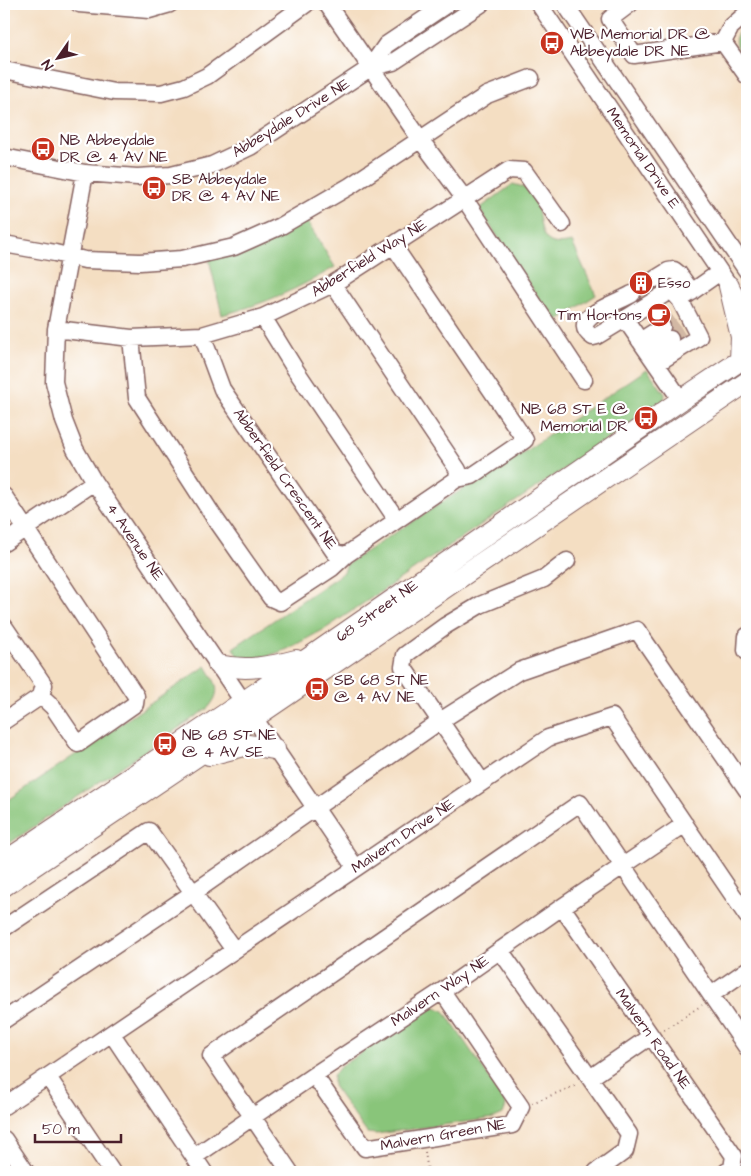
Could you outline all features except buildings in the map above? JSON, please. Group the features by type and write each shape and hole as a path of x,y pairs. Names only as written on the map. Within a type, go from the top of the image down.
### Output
{"main road":[{"path":"725,279 741,337 743,358"},
{"name":"68 Street NE","path":"4,886 194,758 310,657 743,358"},
{"name":"68 Street NE","path":"4,862 249,710 747,382"},
{"path":"725,397 747,392"},
{"path":"218,665 246,669 262,668 310,657"},
{"path":"194,758 248,745 275,749"}],"street":[{"path":"79,4 149,10 170,4"},
{"path":"4,70 114,92 162,93 184,87 207,76 306,4"},
{"path":"327,4 420,139 464,198 584,380"},
{"name":"Abbeydale Drive NE","path":"370,68 386,46 448,4"},
{"name":"Abbeydale Drive NE","path":"4,157 85,173 137,177 171,174 212,164 250,147 370,68 393,62 481,4"},
{"name":"Memorial Drive E","path":"539,4 747,312"},
{"name":"Memorial Drive E","path":"565,4 747,271"},
{"path":"571,4 576,20"},
{"path":"630,4 610,19 634,55 723,42"},
{"path":"723,42 731,28 747,13"},
{"path":"723,42 747,76"},
{"path":"4,244 85,260 140,262 182,258 234,247 281,226 350,186 487,95 531,78"},
{"name":"Abberfield Way NE","path":"56,329 131,338 202,335 263,318 334,284 509,170 524,171 562,224"},
{"name":"4 Avenue NE","path":"85,173 56,329 54,382 64,421 75,449 94,482 356,868"},
{"name":"Abberfield Crescent NE","path":"202,335 222,389 335,553 346,555 457,479 472,476 525,440 393,245"},
{"path":"655,279 668,271 674,270 679,274 680,318"},
{"path":"648,353 680,318 725,279"},
{"path":"334,284 458,470 457,479"},
{"path":"632,294 591,315 585,321 586,332 593,337 597,336 671,290 680,318 699,337 648,353"},
{"path":"612,305 681,400"},
{"path":"263,318 397,520"},
{"path":"131,338 137,398 212,514 270,598 280,602 332,568 346,555"},
{"path":"4,543 94,482"},
{"path":"4,496 136,696 134,704 78,744 53,707 41,696"},
{"path":"482,782 403,667 405,654 445,626 480,605 544,579 567,561"},
{"path":"4,628 44,685 41,696 4,721"},
{"path":"4,1020 440,722 519,671 638,630 747,790"},
{"path":"747,636 747,652"},
{"name":"Malvern Drive NE","path":"4,1106 548,738 612,717 747,916"},
{"path":"290,1172 211,1056 580,803 747,1048"},
{"name":"Malvern Way NE","path":"194,1157 314,1074 442,992 562,907 685,824"},
{"path":"4,928 149,831 234,950"},
{"name":"Malvern Road NE","path":"562,907 734,1156 732,1168 726,1172"},
{"path":"500,950 628,1134 625,1151 596,1172"},
{"path":"711,995 747,970"},
{"name":"Malvern Green NE","path":"314,1074 365,1148 512,1125 521,1107 442,992"},
{"path":"112,1034 204,1172"},
{"path":"590,1078 651,1036"},
{"path":"48,1077 112,1172"},
{"path":"4,1139 26,1172"}],"path":[{"path":"651,1036 660,1033 706,1002 711,995"},
{"path":"521,1107 590,1078"},
{"path":"423,1138 428,1172"}],"green space":[{"path":"747,23 747,63 735,42 741,29"},
{"path":"513,184 525,188 531,193 536,202 545,237 550,242 559,244 572,242 596,295 555,322 479,209"},
{"path":"306,220 335,267 280,295 222,315 209,259 259,244 283,234"},
{"path":"647,369 665,394 664,402 325,629 272,655 249,658 238,657 233,648 344,572 347,564 466,487 475,485"},
{"path":"206,666 213,677 217,692 208,708 4,847 4,803"},
{"path":"430,1007 436,1007 444,1011 504,1100 506,1106 503,1114 494,1118 376,1134 367,1133 333,1086 333,1076 340,1067"}],"tunnel":[{"path":"632,294 655,279"},
{"path":"662,327 674,318"},
{"path":"670,339 683,331"}],"place":[{"name":"WB Memorial DR @ Abbeydale DR NE","path":"552,43"},
{"name":"NB Abbeydale DR @ 4 AV NE","path":"43,149"},
{"name":"SB Abbeydale DR @ 4 AV NE","path":"154,188"},
{"name":"Esso","path":"641,283"},
{"name":"Tim Hortons","path":"659,315"},
{"name":"NB 68 ST E @ Memorial DR","path":"646,418"},
{"name":"SB 68 ST NE @ 4 AV NE","path":"317,689"},
{"name":"NB 68 ST NE @ 4 AV SE","path":"165,744"}]}
